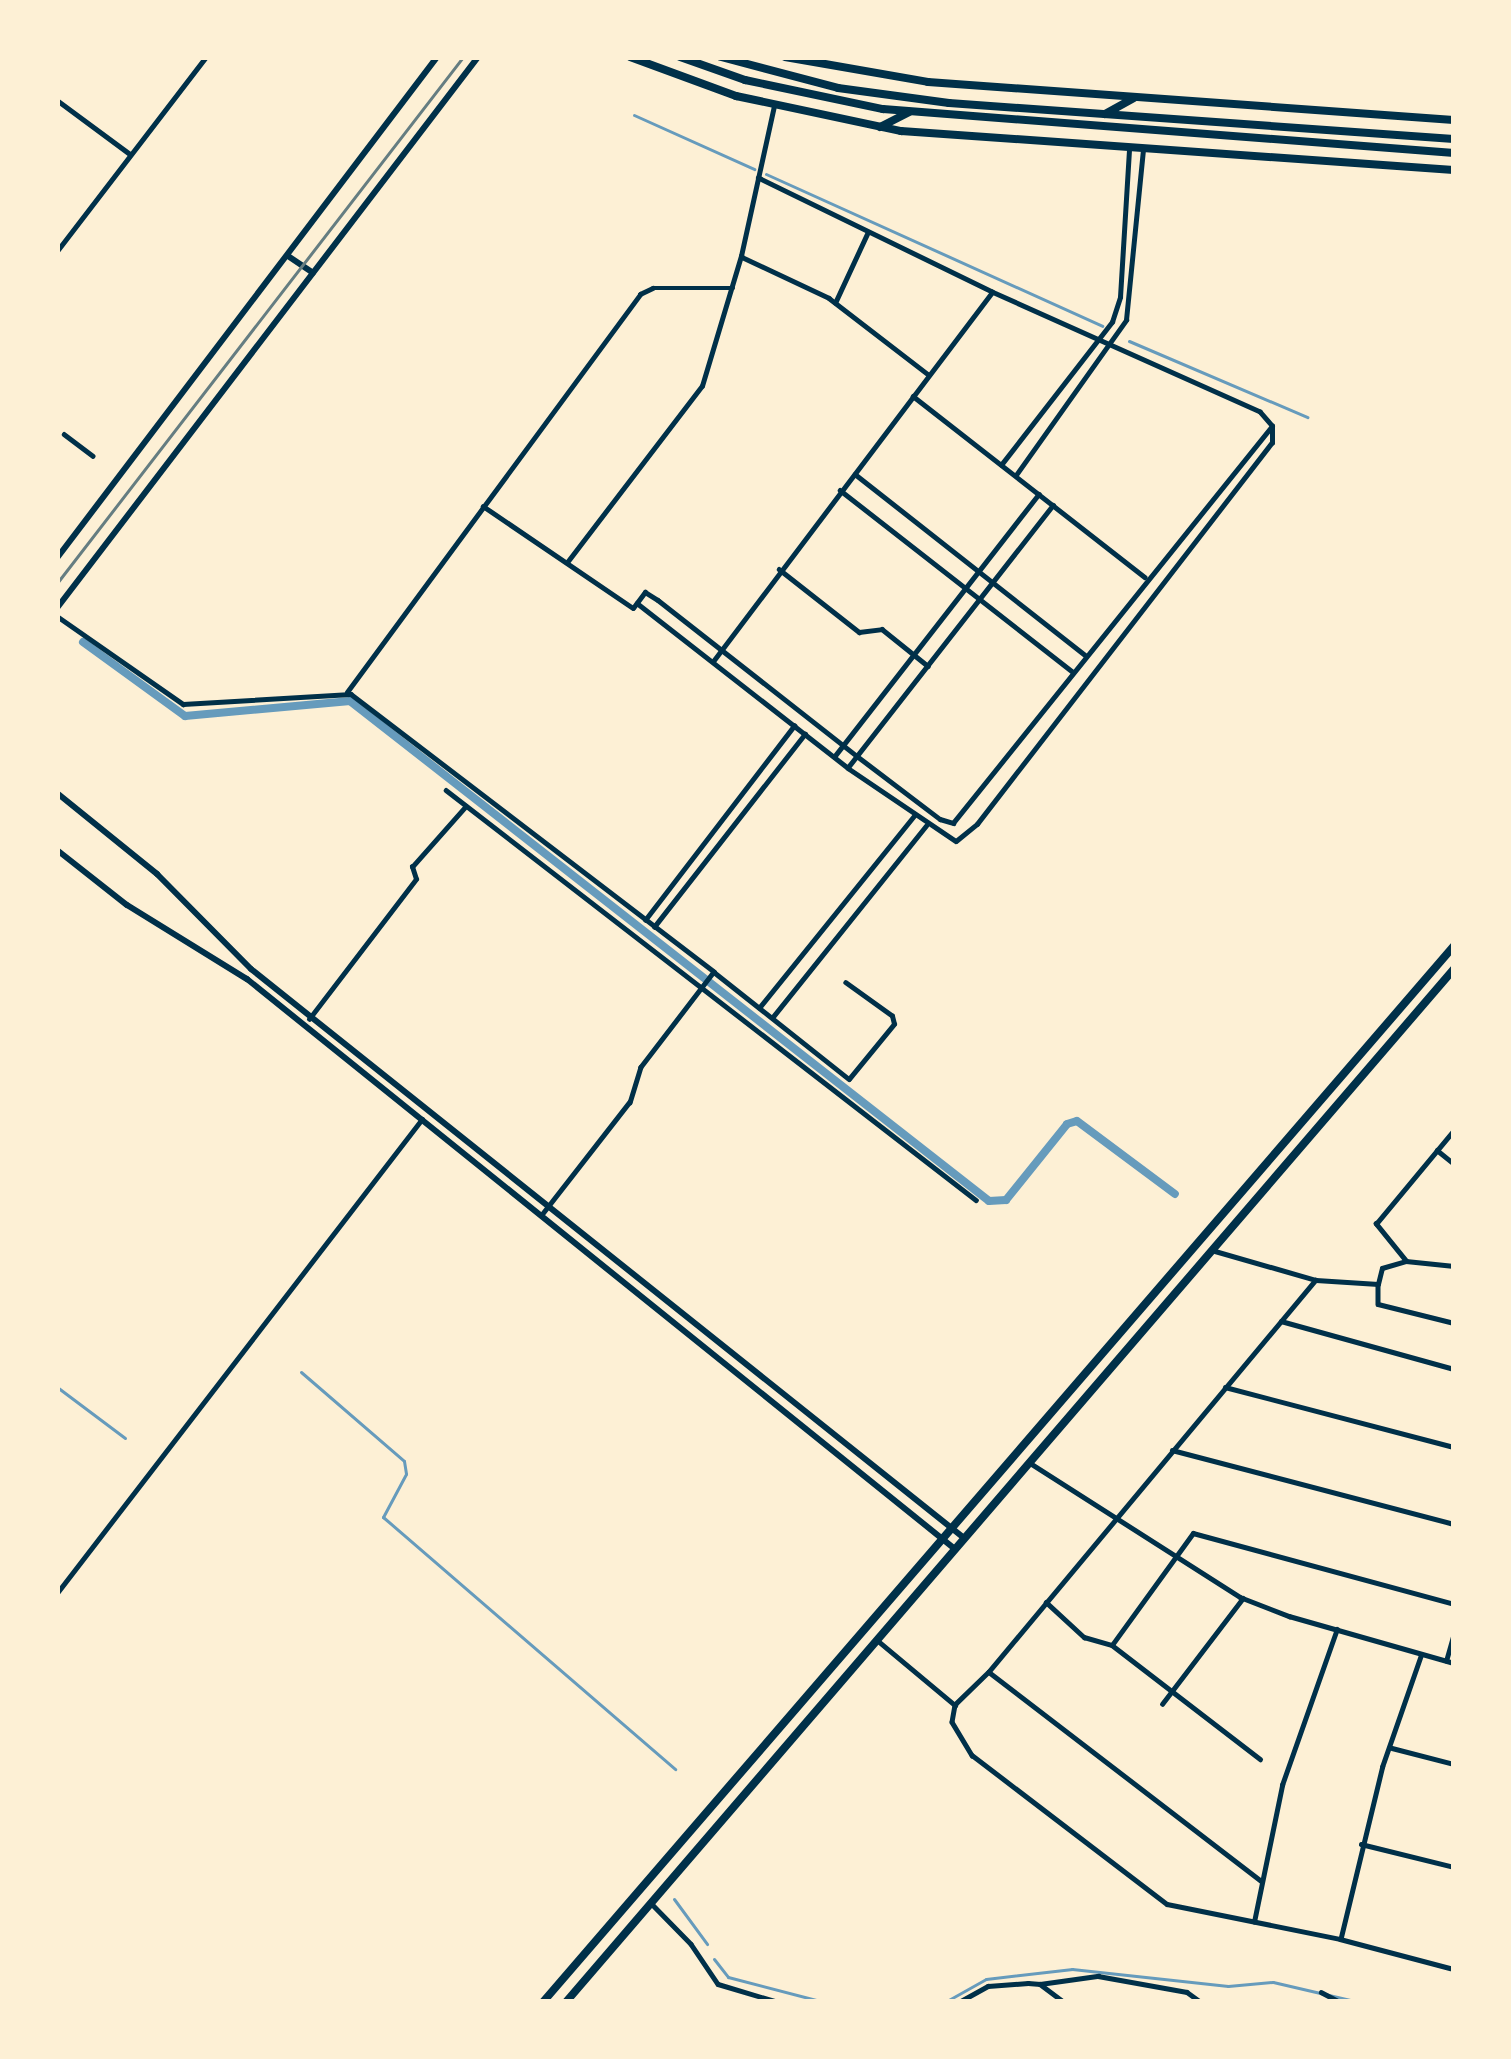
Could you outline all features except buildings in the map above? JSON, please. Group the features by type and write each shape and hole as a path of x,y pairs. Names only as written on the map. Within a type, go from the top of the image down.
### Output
{"main road":[{"path":"57,558 437,57"},
{"path":"57,612 478,57"},
{"path":"630,57 770,105 879,128 1454,170"},
{"path":"680,57 745,80 909,112 1454,153"},
{"path":"721,57 838,88 949,103 1454,139"},
{"path":"785,57 928,82 1454,120"},
{"path":"745,80 770,105"},
{"path":"928,82 949,103"},
{"path":"1105,114 1136,97"},
{"path":"1196,101 1219,122"},
{"path":"879,128 909,112"},
{"path":"1129,148 1131,116"},
{"path":"1143,149 1146,117"},
{"path":"1345,145 1346,132"},
{"path":"287,256 302,261 313,273"},
{"path":"57,793 157,874 308,1022 422,1119 955,1549"},
{"path":"57,850 127,905 232,968 428,1112 964,1538"},
{"path":"543,2002 1454,946"},
{"path":"566,2002 1454,969"},
{"path":"422,1119 428,1112"},
{"path":"1091,1368 1094,1378 1104,1380"},
{"path":"683,1840 696,1850"}],"street":[{"path":"57,251 206,57"},
{"path":"57,100 130,154"},
{"path":"567,562 695,400 741,256 770,105"},
{"path":"1001,465 1102,340 1120,297 1129,148"},
{"path":"1016,475 1113,345 1131,302 1143,149"},
{"path":"758,178 992,292 1260,412 1272,426 1272,442 976,824 956,841"},
{"path":"835,303 868,232"},
{"path":"741,256 835,303 929,375"},
{"path":"347,692 640,294 653,288 733,287"},
{"path":"714,660 992,292"},
{"path":"1058,394 1070,402"},
{"path":"913,396 1147,578"},
{"path":"956,841 953,823 1272,426"},
{"path":"64,434 93,456"},
{"path":"853,472 1086,656"},
{"path":"840,490 1074,673"},
{"path":"834,757 1040,494"},
{"path":"483,506 633,608 645,592 721,646 856,757 940,819 953,823"},
{"path":"848,768 1052,506"},
{"path":"779,569 859,632 882,629 928,666"},
{"path":"638,603 848,768 926,826 956,841"},
{"path":"57,612 183,704 347,692 850,1078 894,1024 892,1016 846,983"},
{"path":"645,920 794,726"},
{"path":"654,927 805,734"},
{"path":"766,761 776,769"},
{"path":"446,790 976,1201"},
{"path":"735,802 745,809"},
{"path":"308,1022 416,879 412,867 466,806"},
{"path":"759,1008 914,816"},
{"path":"771,1018 926,826"},
{"path":"829,923 840,932"},
{"path":"542,1216 630,1102 640,1067 713,974"},
{"path":"57,1593 422,1119"},
{"path":"1406,1261 1376,1224 1454,1130"},
{"path":"1437,1150 1454,1164"},
{"path":"1215,1251 1316,1280 1378,1284"},
{"path":"1454,1266 1406,1261 1382,1268 1378,1284 1378,1304 1454,1323"},
{"path":"1316,1280 989,1672 955,1705 954,1731 972,1755 1167,1904 1340,1939 1450,1968"},
{"path":"1280,1322 1454,1370"},
{"path":"1225,1387 1454,1447"},
{"path":"1172,1450 1454,1524"},
{"path":"1030,1463 1177,1560 1244,1598 1454,1663"},
{"path":"1112,1645 1193,1533 1454,1604"},
{"path":"1162,1704 1244,1598"},
{"path":"1046,1602 1084,1637 1112,1645 1260,1759"},
{"path":"1253,1922 1282,1786 1337,1629"},
{"path":"1446,1660 1454,1633"},
{"path":"877,1640 955,1705"},
{"path":"1340,1939 1361,1844 1421,1654"},
{"path":"989,1672 1260,1880"},
{"path":"1392,1748 1454,1764"},
{"path":"1361,1844 1454,1867"},
{"path":"651,1904 691,1944 718,1984 778,2002"},
{"path":"959,2002 988,1986 1097,1976 1187,1991 1202,2002"},
{"path":"1040,1984 1064,2002"},
{"path":"1321,1992 1340,2002"}],"waterway":[{"path":"634,115 754,169"},
{"path":"766,174 1102,326"},
{"path":"1129,341 1307,417"},
{"path":"83,642 185,716 350,701 989,1201 1006,1200 1067,1124 1077,1121 1175,1194"},
{"path":"301,1372 404,1461 406,1474 383,1517 675,1769"},
{"path":"57,1387 125,1438"},
{"path":"674,1899 707,1944"},
{"path":"714,1959 728,1977 824,2002"},
{"path":"945,2002 986,1979 1072,1969 1228,1986 1273,1982 1359,2002"}],"railway":[{"path":"57,583 463,57"}]}
